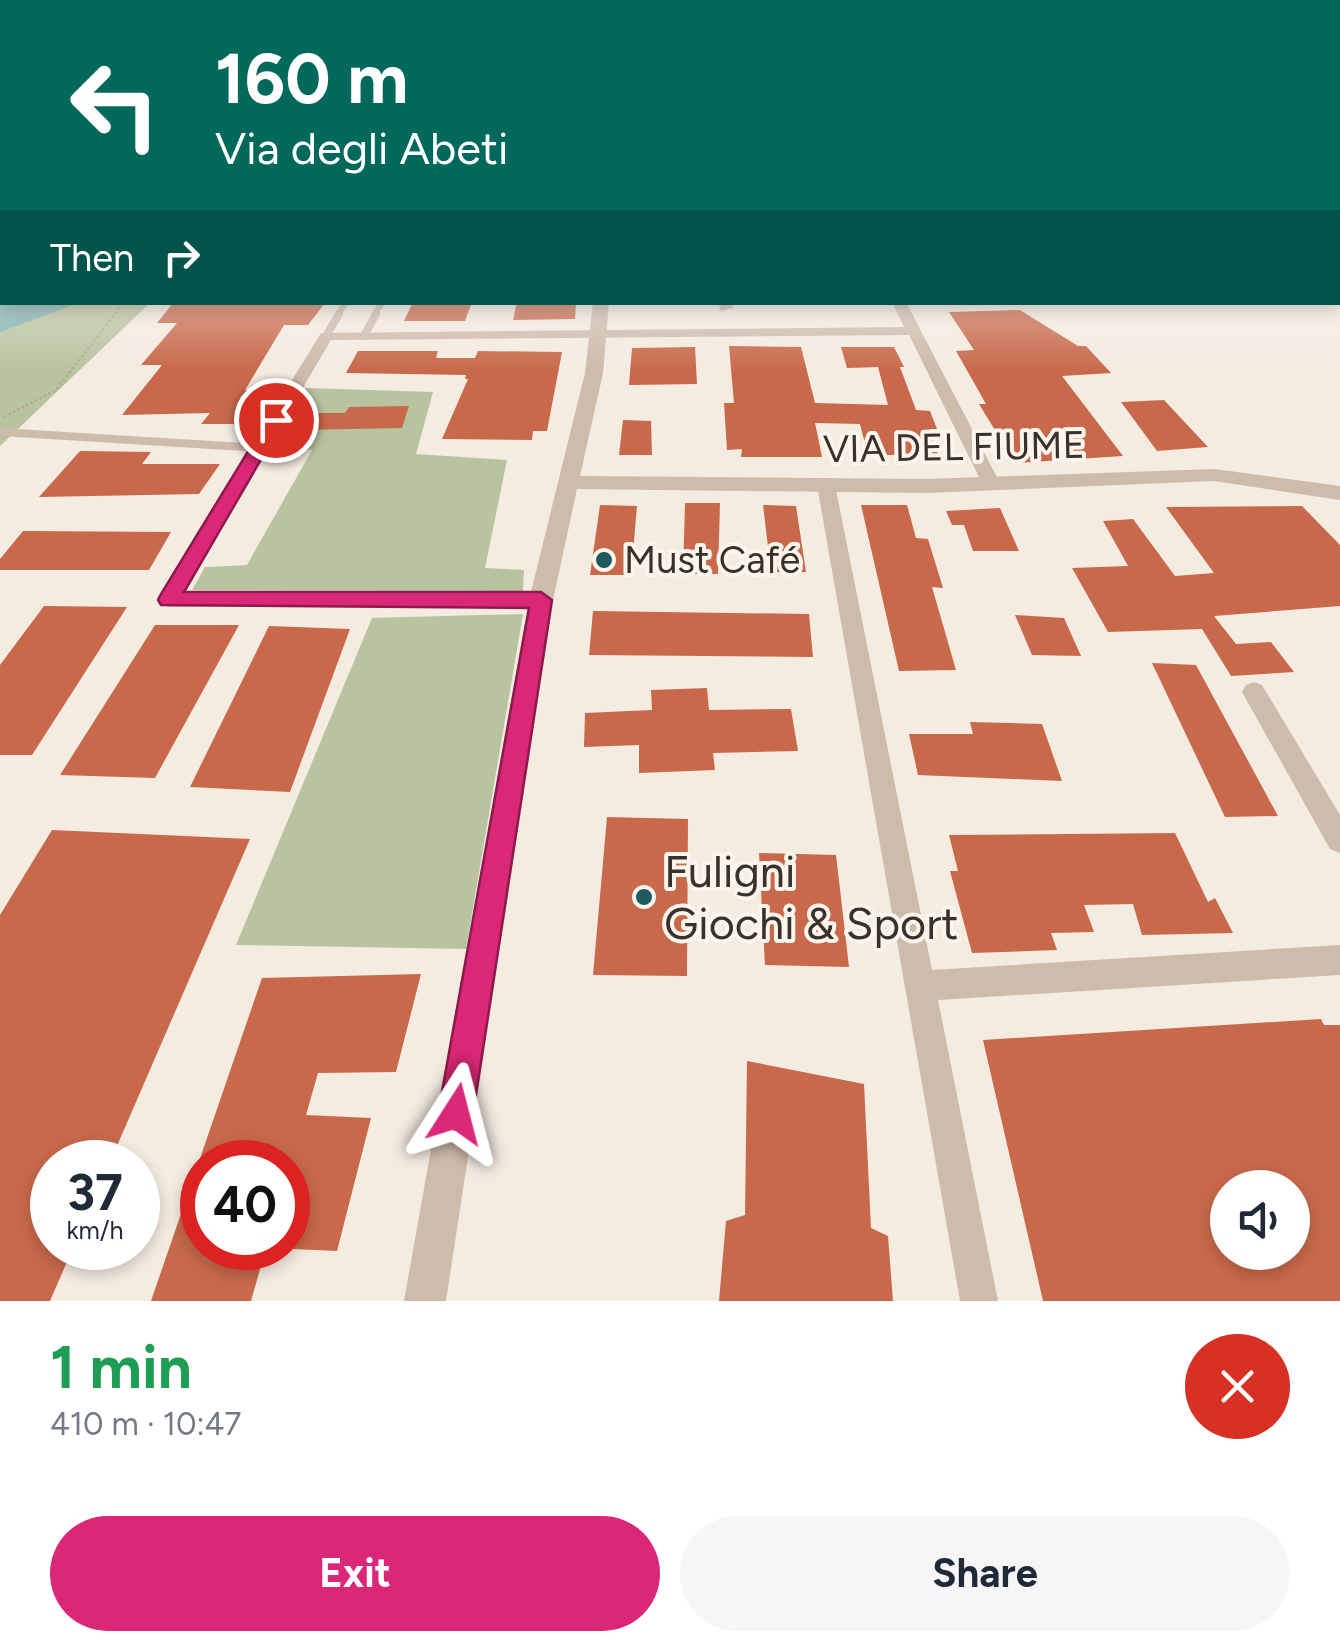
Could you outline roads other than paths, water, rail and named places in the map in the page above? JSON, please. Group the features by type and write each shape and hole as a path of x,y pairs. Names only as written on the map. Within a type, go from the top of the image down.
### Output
{"street":[{"path":"425,1301 541,600 594,372 601,305"},
{"path":"901,305 992,485"},
{"path":"541,600 168,600 326,336 914,331"},
{"name":"VIA DEL FIUME","path":"567,482 992,485 1214,474 1340,493"},
{"path":"826,486 979,1301"},
{"path":"1254,692 1340,840"},
{"path":"920,986 1340,960"}],"lane":[{"path":"326,336 344,305"},
{"path":"364,336 380,305"},
{"path":"0,432 258,448"}],"water":[{"path":"0,305 73,305 0,332"}],"place":[{"name":"Must Café","path":"604,560"},
{"name":"Fuligni Giochi & Sport","path":"644,897"}]}
